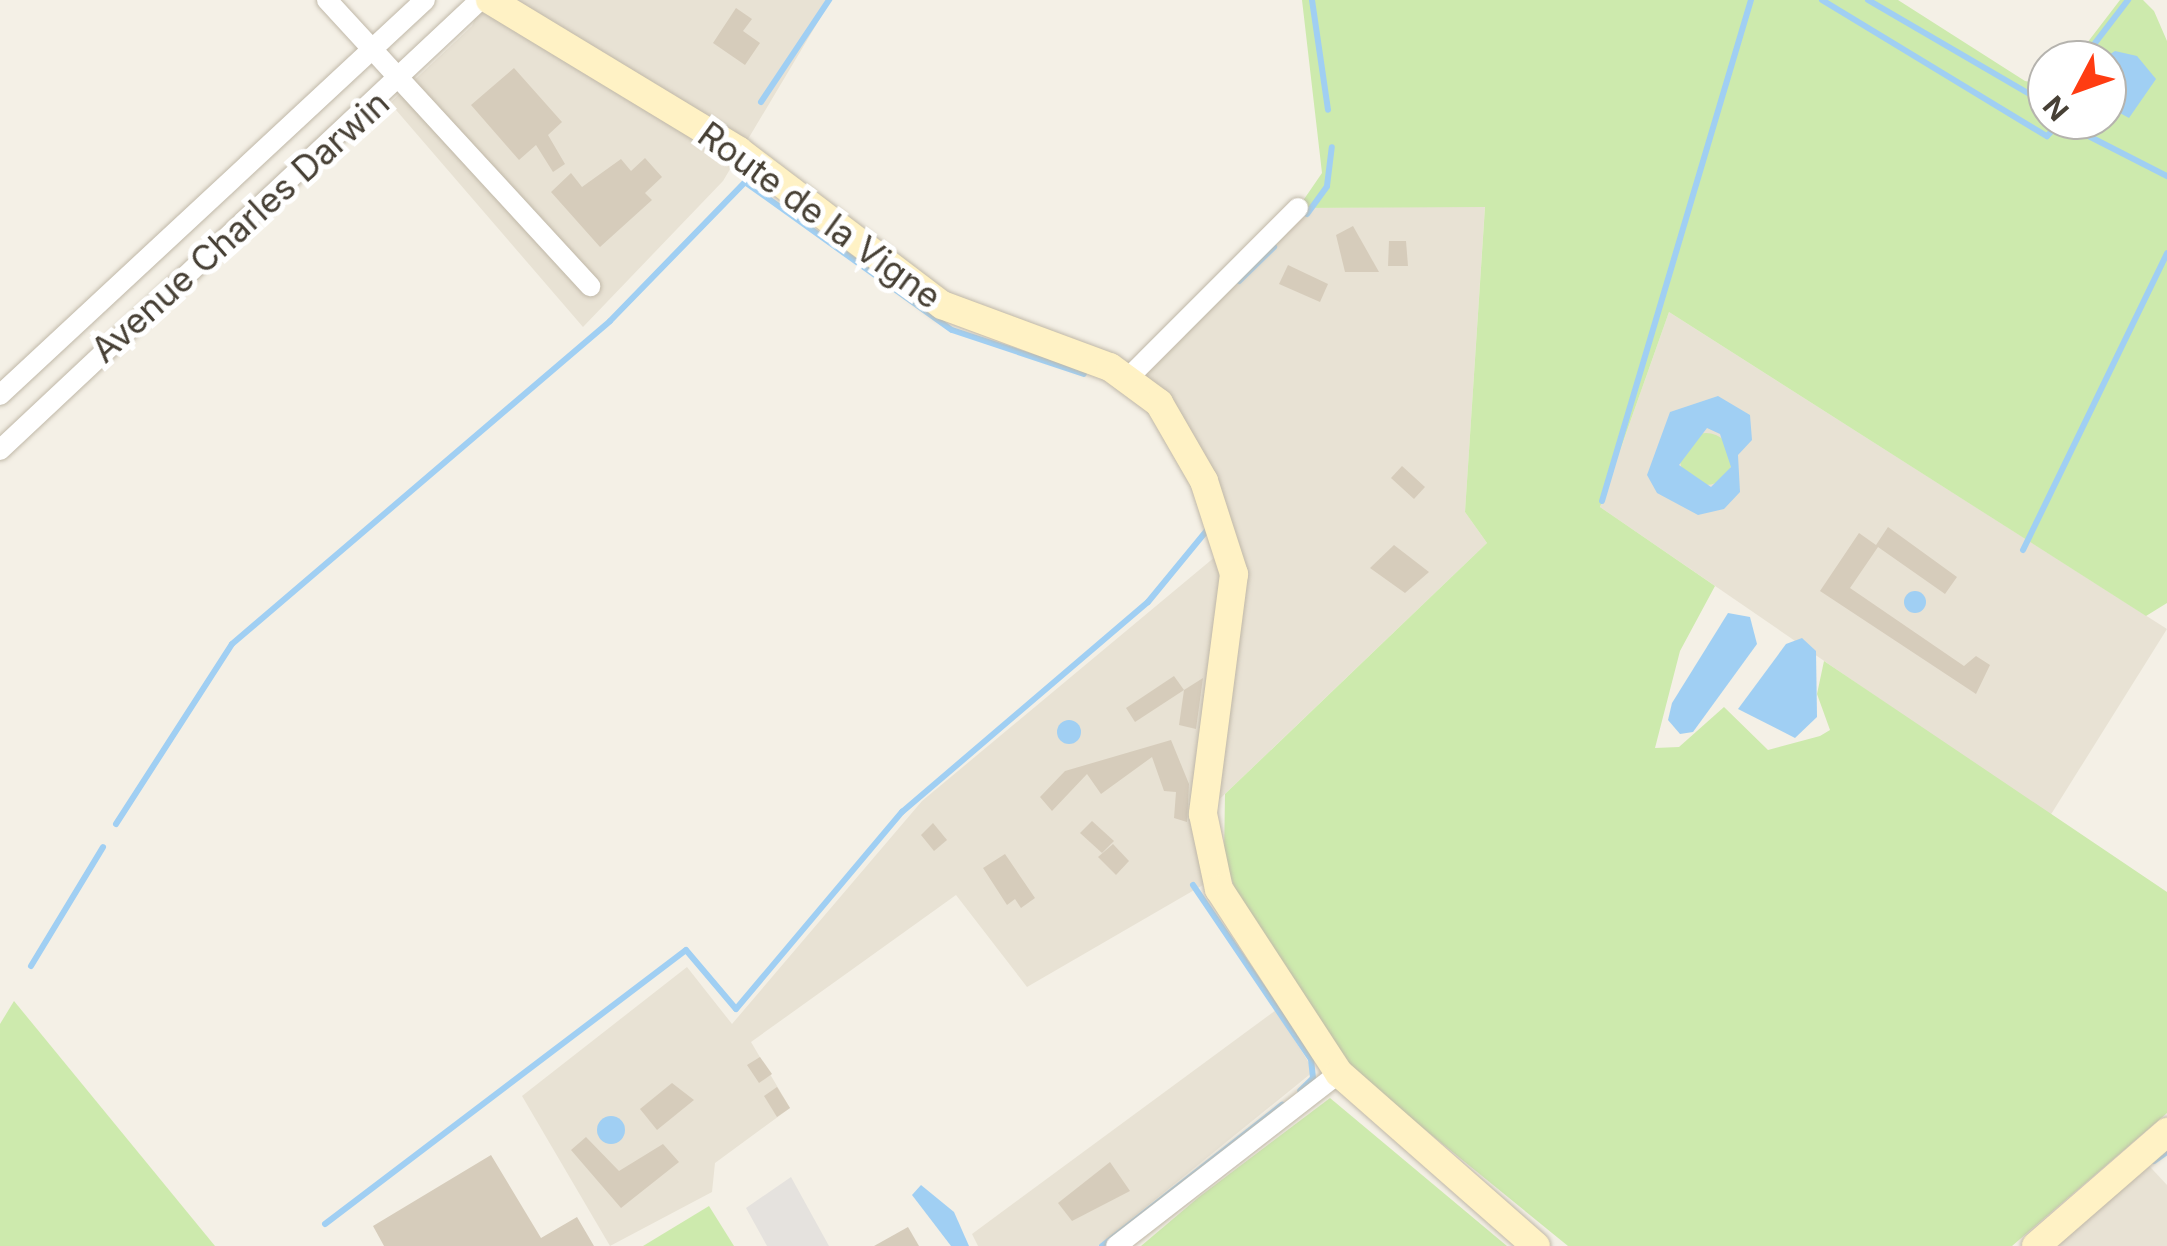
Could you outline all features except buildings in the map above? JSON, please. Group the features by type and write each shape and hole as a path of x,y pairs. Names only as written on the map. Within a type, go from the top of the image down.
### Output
{"street":[{"path":"328,0 590,286"},
{"name":"Avenue Charles Darwin","path":"5,382 374,52 425,0"},
{"name":"Avenue Charles Darwin","path":"0,450 400,80 480,0"},
{"name":"Route de la Vigne","path":"490,0 739,151 942,305 1129,377 1188,447 1234,574 1206,776 1210,865 1249,944 1339,1073 1536,1246"},
{"path":"1129,377 1298,208"},
{"path":"1116,1246 1339,1073"},
{"path":"2036,1246 2167,1132"}],"shaded area":[{"path":"482,0 831,0 723,181 583,327 390,103 472,26"},
{"path":"1485,206 1465,512 1487,543 1204,814 1215,878 1027,987 956,895 751,1042 790,1108 715,1163 712,1192 610,1246 522,1096 687,967 732,1024 922,801 1228,546 1129,377 1298,208"},
{"path":"1669,312 2167,629 2050,816 1600,507"},
{"path":"1276,1010 1314,1071 1098,1246 978,1246 972,1234"},
{"path":"2139,1155 2167,1185 2167,1246 2036,1246"},
{"path":"791,1177 829,1246 767,1246 746,1208"}],"green space":[{"path":"1302,0 1898,0 2027,81 2027,140 2127,140 2127,40 2089,40 2120,0 2143,0 2154,11 2167,41 2167,603 2146,616 1669,312 1600,507 1715,586 1680,651 1655,748 1679,747 1724,707 1768,750 1820,736 1830,730 1817,694 1824,661 2167,892 2167,1113 2012,1246 1568,1246 1353,1071 1236,892 1224,857 1225,794 1487,543 1465,512 1485,207 1298,208 1322,173"},
{"path":"1706,433 1724,441 1732,459 1724,477 1706,485 1688,477 1680,459 1688,441"},
{"path":"14,1001 215,1246 0,1246 0,1024"},
{"path":"1330,1098 1507,1246 1141,1246 1199,1197"},
{"path":"709,1206 734,1246 643,1246"}],"water":[{"path":"2127,54 2137,56 2156,79 2129,118"},
{"path":"1718,396 1750,415 1752,440 1738,455 1740,492 1724,509 1698,515 1657,493 1647,475 1670,412","holes":["1707,428 1720,434 1731,467 1711,487 1679,465"]},
{"path":"1911,591 1919,591 1926,602 1919,613 1911,613 1904,606 1904,598"},
{"path":"1728,613 1750,617 1757,644 1693,732 1680,734 1668,720 1672,703"},
{"path":"1802,638 1816,651 1817,717 1795,738 1738,709 1786,644"},
{"path":"1069,720 1081,732 1069,744 1057,732"},
{"path":"611,1116 621,1120 625,1130 621,1140 611,1144 601,1140 597,1130 601,1120"},
{"path":"921,1185 954,1212 969,1246 951,1246 912,1195"}],"waterway":[{"path":"761,102 829,0"},
{"path":"1312,0 1328,110"},
{"path":"1602,501 1751,0"},
{"path":"1822,0 2027,124"},
{"path":"1868,0 2027,92"},
{"path":"2097,40 2128,0"},
{"path":"2096,140 2167,176"},
{"path":"1307,214 1327,186 1332,147"},
{"path":"116,824 232,644 610,321 745,182 952,330 1084,374"},
{"path":"1239,281 1274,247"},
{"path":"2023,550 2167,253"},
{"path":"325,1224 686,950 736,1009 902,812 1148,602 1208,529"},
{"path":"31,966 103,847"},
{"path":"1193,885 1311,1059 1313,1078 1300,1091"},
{"path":"1102,1246 1282,1105"},
{"path":"2154,1161 2167,1152"}]}
